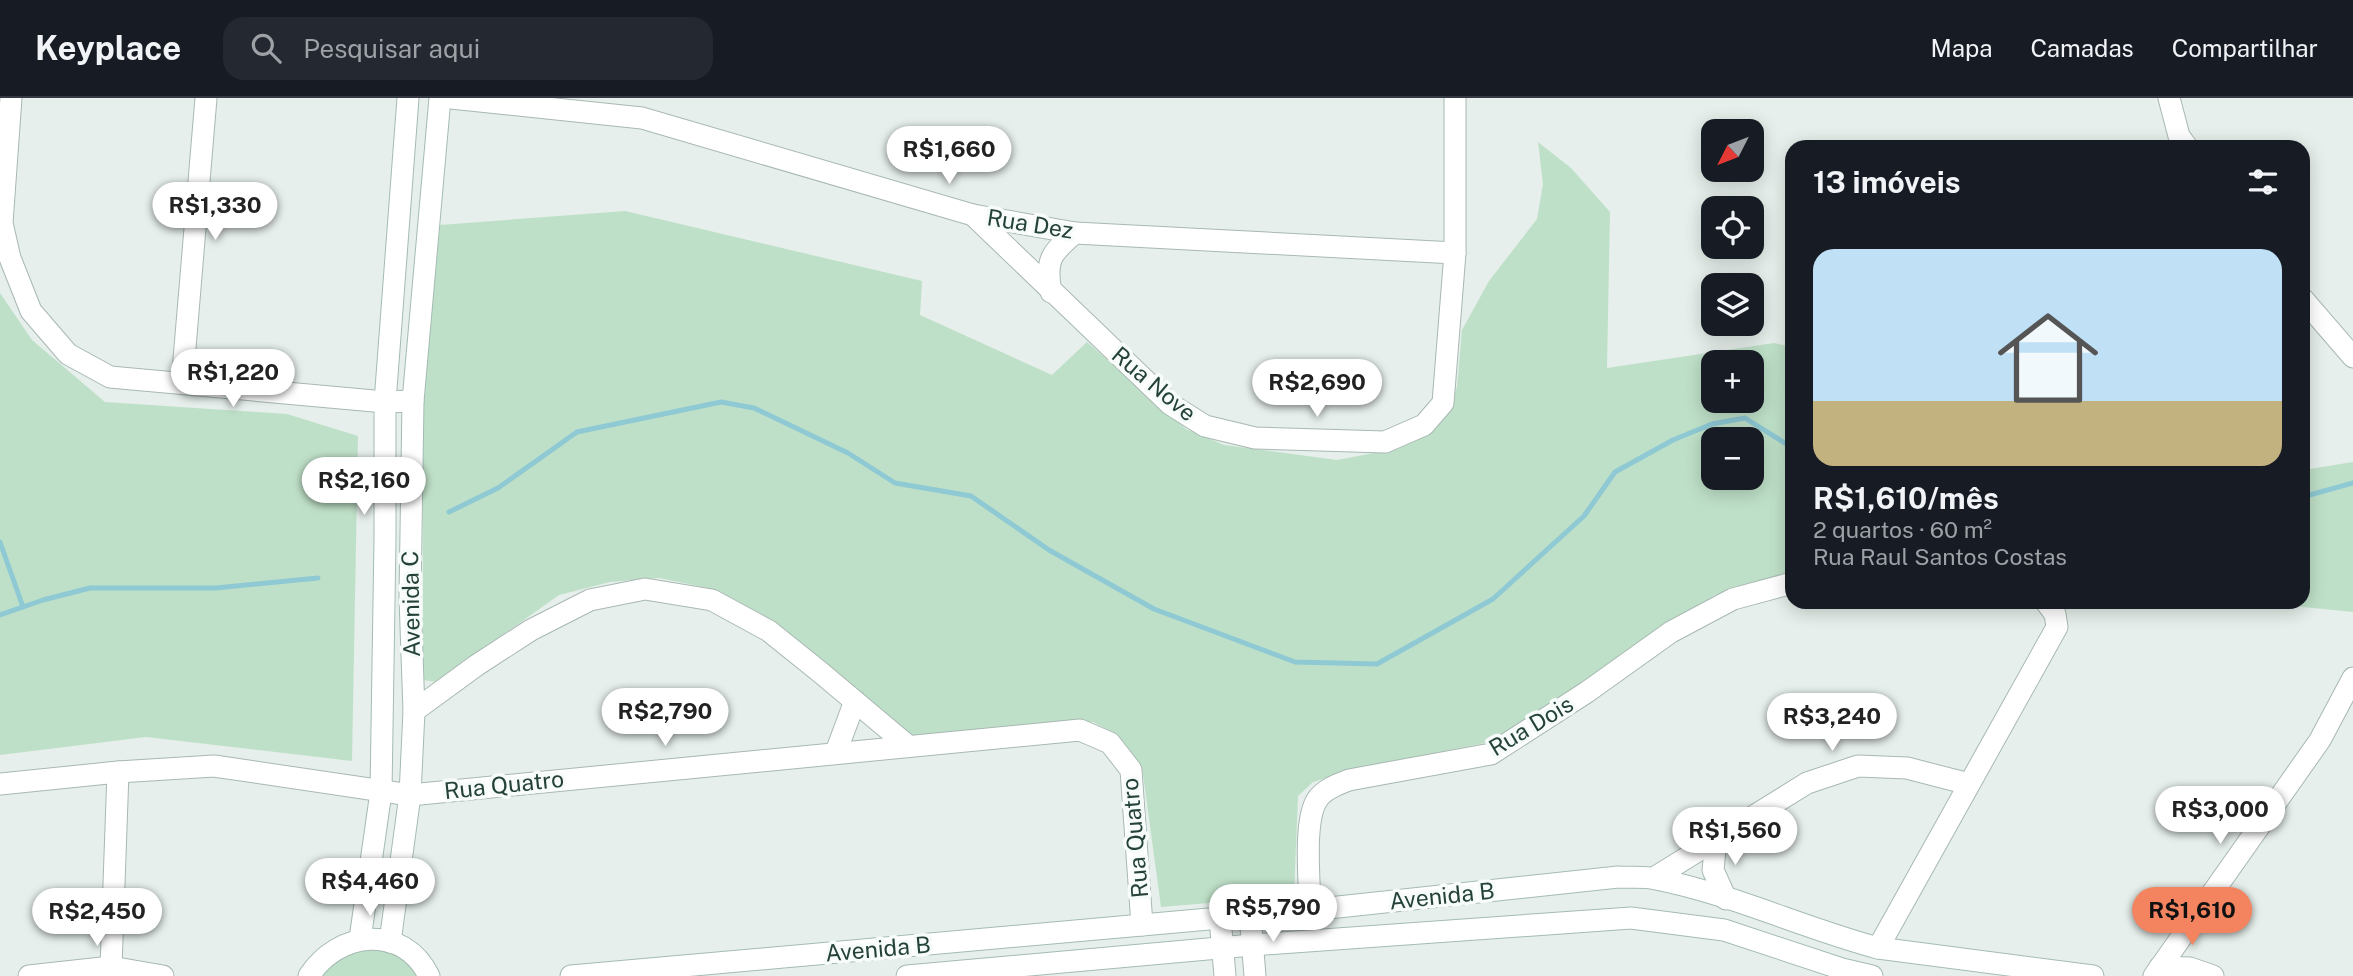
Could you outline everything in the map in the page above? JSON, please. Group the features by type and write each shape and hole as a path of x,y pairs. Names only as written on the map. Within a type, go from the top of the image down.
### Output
{"street":[{"path":"10,98 1,224 10,258 31,310 68,354 110,377 384,402 413,401"},
{"path":"182,383 206,98"},
{"name":"Avenida C","path":"360,939 381,792 384,402 408,98"},
{"name":"Avenida C","path":"390,942 410,795 414,711 410,598 413,401 440,98"},
{"name":"Rua Dez","path":"452,98 642,108 973,215 1075,233 1455,253"},
{"name":"Rua Nove","path":"973,215 1170,404 1205,426 1255,439 1385,442 1424,425 1443,402 1455,253 1455,98"},
{"path":"2169,98 2182,140"},
{"path":"1051,292 1047,272 1051,256 1075,233"},
{"path":"2310,307 2353,356"},
{"name":"Rua Dois","path":"1310,910 1309,822 1317,800 1331,788 1349,780 1491,754 1587,692 1671,632 1732,599 1785,585"},
{"path":"414,711 531,630 590,600 645,589 712,600 769,631 907,745"},
{"path":"1878,948 2057,627 2051,609"},
{"path":"2157,971 2320,740 2353,678"},
{"path":"836,752 855,701"},
{"name":"Rua Quatro","path":"0,784 214,766 410,795 1080,730 1110,743 1131,770 1142,925"},
{"path":"1654,878 1807,783 1858,766 1908,768 1969,784"},
{"path":"111,967 118,772"},
{"path":"1716,841 1713,870 1726,899"},
{"name":"Avenida B","path":"571,976 1310,910 1618,877 1654,878 1878,948 2093,976"},
{"path":"1250,915 1255,976"},
{"path":"1220,918 1225,976"},
{"name":"Avenida B","path":"907,976 1252,944 1631,918 1724,930 1842,969 1872,976"},
{"path":"309,976 319,960 338,947 360,939 390,942 410,952 429,976"},
{"path":"29,976 111,967 163,976"},
{"path":"2157,971 2190,968 2213,976"}],"green space":[{"path":"1538,142 1571,168 1610,212 1607,368 1701,354 1701,413 1764,413 1764,350 1727,350 1774,343 1785,345 1785,574 1715,595 1490,742 1366,767 1313,782 1298,796 1294,896 1161,907 1142,767 1118,735 1093,722 1061,722 913,736 752,611 708,588 659,578 610,582 559,595 437,682 423,680 423,402 440,225 625,211 922,281 920,315 1052,375 1087,342 1186,429 1224,445 1337,460 1400,448 1448,414 1457,387 1462,330 1489,281 1537,219 1543,184"},
{"path":"0,293 32,340 105,402 287,414 358,436 352,761 146,737 0,755"},
{"path":"2353,462 2353,612 2310,608 2310,469"},
{"path":"360,948 380,949 394,954 421,976 320,976 327,966"}],"waterway":[{"path":"449,512 498,488 577,432 721,402 754,408 848,453 895,483 971,496 1049,550 1154,609 1295,662 1377,664 1493,599 1584,516 1615,472 1673,440 1712,424 1745,418 1785,443"},
{"path":"2310,495 2353,483"},
{"path":"0,542 23,607"},
{"path":"0,615 90,588 216,588 318,578"}]}
